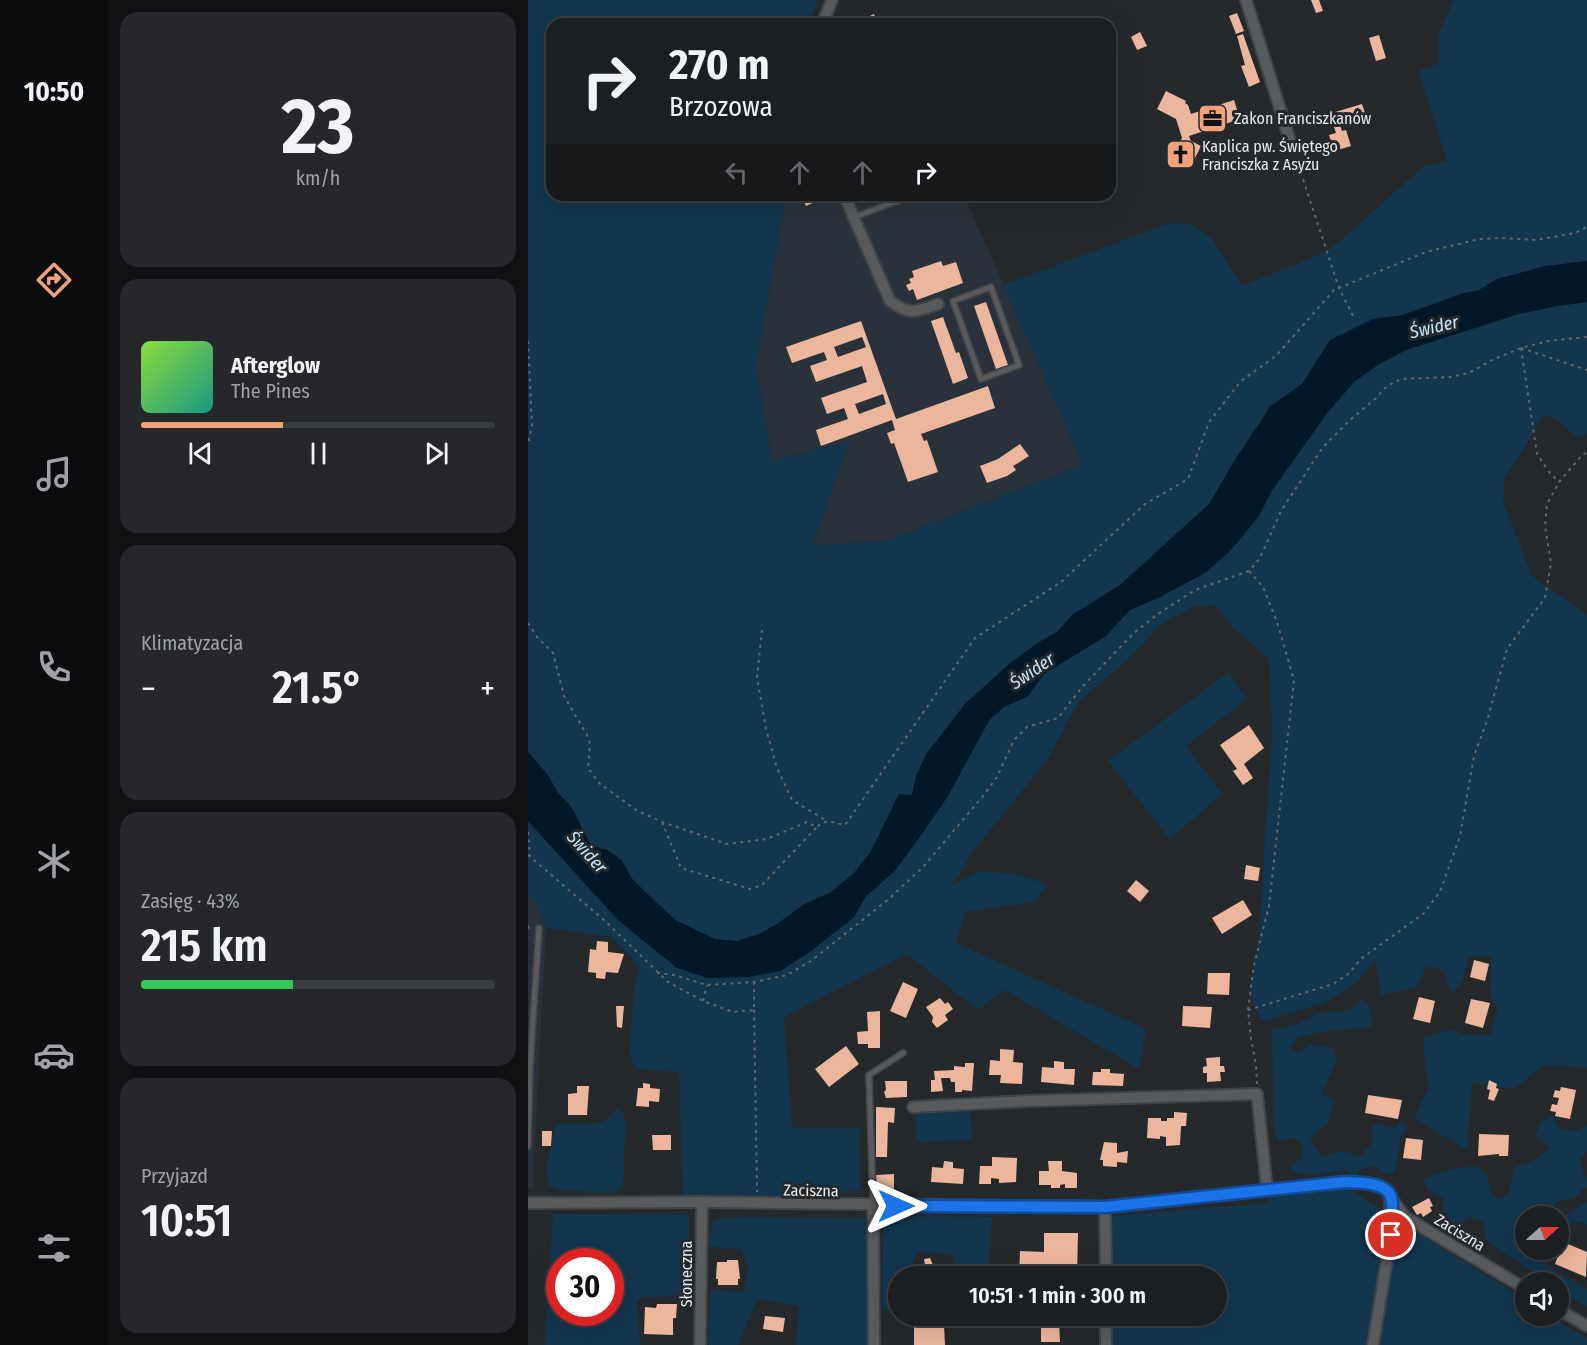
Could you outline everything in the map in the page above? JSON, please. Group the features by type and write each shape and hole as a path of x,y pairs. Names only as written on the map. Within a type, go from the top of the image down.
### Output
{"street":[{"path":"824,18 832,0"},
{"path":"1246,0 1292,147"},
{"path":"847,201 890,301 904,311 916,311 938,304"},
{"path":"913,1107 1257,1094 1267,1189"},
{"name":"Zaciszna","path":"528,1203 702,1202 873,1206 1105,1207 1267,1189 1344,1182 1366,1183 1384,1188 1405,1216 1515,1282"},
{"path":"1373,1345 1391,1235 1390,1196"},
{"name":"Słoneczna","path":"700,1345 702,1202"},
{"path":"873,1206 874,1345"},
{"path":"1105,1207 1106,1266"},
{"path":"1391,1235 1405,1216"},
{"path":"1569,1315 1587,1326"},
{"path":"1106,1326 1106,1345"}],"lane":[{"path":"854,217 898,201"},
{"path":"938,304 991,287 1019,365 981,379 952,301"},
{"path":"528,1147 529,1066 539,928"},
{"path":"873,1206 869,1075 903,1053"}],"path":[{"path":"1292,147 1340,288 1354,318"},
{"path":"762,630 757,677 766,729 777,768 792,800 827,820 845,825 975,638 1061,582 1144,504 1188,479 1209,422 1241,381 1276,356 1334,290 1426,252 1479,238 1536,240 1575,232 1587,227"},
{"path":"657,973 674,975 707,985 754,982 787,975 811,962 890,898 924,866 984,796 997,777 1014,740 1027,727 1058,718 1083,686 1134,633 1158,614 1195,590 1249,571 1260,558 1281,511 1323,447 1351,419 1376,399 1387,386 1401,379 1451,377 1469,373 1521,348 1548,341 1587,337"},
{"path":"528,341 532,426 528,444"},
{"path":"1521,348 1587,370"},
{"path":"1521,348 1537,454 1559,482"},
{"path":"1248,1010 1333,984 1348,974 1362,958 1423,914 1440,892 1460,836 1474,756 1487,721 1507,649 1545,598 1551,563 1545,526 1547,504 1559,482 1583,454 1587,453"},
{"path":"1249,571 1263,587 1274,614 1294,680 1269,906 1254,964 1248,1010 1256,1065 1257,1094"},
{"path":"528,623 537,637 553,653 564,696 587,735 590,744 588,768 599,783 636,810 662,822 727,844 767,839 807,822 816,827"},
{"path":"662,822 681,868 750,889 762,885 816,827 827,820"},
{"path":"528,832 529,856 605,921 668,982 703,1001 733,1012 754,1010"},
{"path":"754,982 757,1204"},
{"path":"703,1001 707,985"}],"shaded area":[{"path":"528,0 818,0 811,18 546,18 546,201 785,201 756,366 772,461 850,441 812,546 889,540 1083,464 1003,285 1170,223 1191,224 1213,240 1242,286 1316,256 1333,247 1424,166 1447,161 1419,71 1439,64 1439,33 1454,0 1587,0 1587,261 1497,279 1479,290 1402,315 1373,319 1330,340 1302,384 1270,406 1209,504 1120,585 1072,615 1057,632 1008,665 965,704 927,753 916,776 912,795 885,824 871,851 854,873 831,892 803,905 778,924 759,934 737,941 716,939 675,920 633,880 622,861 608,850 591,846 571,806 558,793 548,775 528,752"},
{"path":"785,201 967,201 1083,464 889,540 812,546 850,441 772,461 756,366"},
{"path":"1587,302 1587,434 1576,438 1560,422 1545,414 1505,478 1503,502 1532,576 1587,615 1587,1068 1544,1065 1514,1089 1472,1083 1467,1151 1414,1117 1428,1089 1423,1038 1451,1029 1465,1035 1490,1035 1498,1009 1490,995 1492,956 1469,957 1462,980 1452,995 1444,971 1427,966 1416,987 1381,995 1375,958 1360,980 1324,1003 1262,1022 1249,992 1259,935 1272,731 1269,659 1230,625 1216,605 1193,607 1160,625 1123,664 1080,700 1047,760 975,849 952,885 981,871 1018,874 1048,885 1035,902 965,912 956,943 1146,1029 1139,1069 1005,990 978,1010 907,954 784,1017 792,1128 860,1128 860,1190 799,1199 683,1197 679,1072 636,1069 629,1053 634,990 639,966 611,937 547,928 535,901 528,895 528,821 618,920 780,971 811,951 854,917 866,896 894,872 990,719 1004,707 1028,696 1044,674 1106,636 1130,610 1205,573 1231,550 1259,516 1271,492 1328,412 1354,382 1379,364 1406,350 1519,314"},
{"path":"1229,672 1247,699 1186,746 1222,794 1170,839 1108,761"},
{"path":"528,870 548,891 534,1187 528,1187"},
{"path":"1362,999 1369,1008 1373,1024 1367,1028 1326,1031 1298,1037 1291,1047 1297,1053 1311,1045 1334,1048 1336,1062 1321,1094 1334,1100 1328,1122 1310,1139 1321,1156 1343,1151 1360,1157 1372,1143 1372,1123 1396,1128 1401,1121 1408,1125 1401,1136 1394,1173 1384,1174 1373,1165 1360,1170 1356,1178 1345,1170 1316,1174 1294,1173 1290,1165 1303,1157 1301,1143 1296,1138 1279,1141 1274,1130 1272,1029 1294,1025 1323,1012 1337,1013 1352,1008"},
{"path":"619,1108 626,1119 623,1185 614,1193 560,1190 548,1185 546,1167 556,1125 604,1122"},
{"path":"970,1110 972,1140 916,1142 915,1112"},
{"path":"1552,1116 1560,1129 1575,1131 1587,1125 1587,1152 1580,1157 1583,1172 1587,1178 1587,1188 1584,1188 1576,1197 1556,1202 1553,1206 1515,1206 1515,1260 1485,1240 1484,1222 1469,1217 1457,1228 1453,1225 1445,1215 1443,1198 1427,1190 1424,1179 1447,1170 1474,1166 1486,1173 1492,1196 1502,1198 1508,1193 1515,1167 1533,1161 1551,1147 1535,1136 1541,1122"},
{"path":"1274,1186 1348,1189 1515,1294 1515,1326 1567,1326 1587,1338 1587,1345 1111,1345 1111,1326 1227,1326 1227,1266 1111,1266 1110,1216 1267,1203"},
{"path":"1587,1202 1587,1225 1577,1222 1569,1223 1569,1213"},
{"path":"553,1214 689,1215 690,1294 637,1299 640,1345 545,1345 546,1326 624,1326 624,1248 551,1248"},
{"path":"883,1216 992,1217 989,1266 955,1266 953,1255 917,1252 912,1266 888,1266 888,1309 882,1310"},
{"path":"746,1217 867,1218 867,1345 796,1345 799,1306 757,1299 738,1345 708,1345 710,1290 744,1292 748,1268 742,1250 708,1246 713,1221"},
{"path":"1515,1260 1543,1260 1558,1272 1533,1272"},
{"path":"1569,1278 1587,1289 1587,1307 1569,1295"}],"water":[{"name":"Świder","path":"1587,261 1587,302 1519,314 1406,350 1379,364 1354,382 1328,412 1271,492 1259,516 1231,550 1205,573 1130,610 1106,636 1044,674 1028,696 1004,707 990,719 948,796 894,872 866,896 854,917 811,951 780,971 749,977 707,978 677,968 618,920 528,821 528,752 548,775 558,793 571,806 591,846 608,850 622,861 633,880 675,920 715,939 737,941 759,934 803,905 831,892 854,873 871,851 899,794 912,795 916,776 927,753 965,704 1008,665 1057,632 1072,615 1120,585 1209,504 1271,406 1302,384 1330,340 1373,319 1403,315 1461,294 1479,290 1497,279 1545,266"}],"building":[{"path":"1311,0 1319,0 1323,11 1316,13"},
{"path":"1237,13 1244,31 1236,34 1229,16"},
{"path":"1140,32 1147,46 1137,50 1131,37"},
{"path":"1243,34 1260,82 1249,87 1241,66 1245,65 1237,36"},
{"path":"1379,35 1386,58 1376,61 1369,38"},
{"path":"1166,91 1186,101 1191,114 1234,100 1240,119 1189,136 1191,141 1201,146 1191,166 1184,168 1176,166 1172,157 1182,138 1176,119 1157,109"},
{"path":"1362,104 1366,116 1340,125 1342,131 1346,130 1351,146 1334,151 1329,135 1336,133 1332,113"},
{"path":"804,201 817,201 806,206"},
{"path":"941,261 943,266 956,262 963,283 917,300 913,289 909,291 906,285 911,283 909,279 914,277 912,271"},
{"path":"986,302 1008,365 996,369 974,306"},
{"path":"943,317 968,378 953,384 931,321"},
{"path":"861,321 896,419 988,386 995,408 921,434 924,441 927,440 938,472 908,482 894,443 891,444 887,433 895,430 892,420 821,446 816,430 848,419 844,408 827,414 821,398 867,382 862,366 816,382 810,366 827,360 824,352 792,363 786,347","holes":["862,337 866,347 838,357 834,347","883,394 886,404 859,414 855,404"]},
{"path":"1020,444 1029,456 1013,466 1016,470 1007,476 987,483 980,466 998,459"},
{"path":"1249,725 1264,748 1244,764 1253,778 1243,785 1233,771 1237,769 1220,745"},
{"path":"1246,865 1260,868 1258,881 1244,879"},
{"path":"1136,880 1149,891 1140,902 1127,891"},
{"path":"1243,900 1252,915 1222,934 1212,918"},
{"path":"597,941 608,942 608,952 624,954 618,973 606,972 605,979 596,978 596,973 588,972 590,949 596,950"},
{"path":"1474,960 1489,964 1485,981 1470,977"},
{"path":"1208,973 1230,973 1229,995 1207,994"},
{"path":"903,982 918,989 906,1018 890,1011"},
{"path":"1419,997 1435,1001 1430,1023 1413,1019"},
{"path":"940,998 945,1004 948,1002 953,1009 945,1015 948,1020 937,1028 926,1007"},
{"path":"1471,999 1490,1003 1483,1028 1465,1023"},
{"path":"616,1006 624,1006 622,1028 617,1027"},
{"path":"1183,1006 1212,1007 1210,1028 1182,1026"},
{"path":"880,1011 880,1048 868,1048 868,1044 858,1044 857,1032 868,1031 867,1012"},
{"path":"846,1046 859,1064 829,1087 815,1069"},
{"path":"1000,1049 1014,1050 1013,1062 1023,1063 1022,1084 1000,1083 1001,1075 989,1075 990,1060 1000,1061"},
{"path":"1220,1057 1220,1066 1224,1066 1225,1072 1220,1072 1221,1081 1207,1082 1207,1073 1203,1073 1203,1067 1207,1066 1206,1058"},
{"path":"1054,1061 1064,1062 1064,1069 1075,1069 1074,1085 1041,1082 1042,1067 1054,1068"},
{"path":"965,1063 974,1063 972,1091 955,1092 955,1082 951,1082 950,1078 941,1078 943,1091 931,1092 931,1080 935,1080 934,1071 954,1070 954,1066 965,1067"},
{"path":"1101,1069 1110,1069 1110,1073 1124,1074 1123,1086 1092,1085 1093,1072 1101,1072"},
{"path":"1489,1080 1497,1084 1496,1088 1499,1089 1494,1101 1488,1099"},
{"path":"885,1081 907,1081 907,1097 886,1098"},
{"path":"643,1083 650,1084 650,1088 660,1089 659,1102 649,1101 649,1107 636,1106 638,1088 643,1088"},
{"path":"577,1086 589,1086 587,1115 568,1115 568,1094 577,1093"},
{"path":"1561,1087 1576,1090 1570,1119 1555,1116 1556,1112 1550,1111 1552,1104 1557,1105 1559,1098 1553,1097 1555,1090 1560,1091"},
{"path":"1368,1095 1402,1100 1398,1119 1365,1113"},
{"path":"876,1107 895,1108 894,1123 888,1122 887,1157 876,1157"},
{"path":"1174,1112 1187,1113 1186,1126 1181,1126 1180,1145 1166,1146 1166,1137 1147,1138 1148,1118 1161,1118 1161,1121 1167,1121 1167,1118 1174,1118"},
{"path":"542,1131 552,1131 551,1146 542,1146"},
{"path":"1479,1134 1509,1135 1508,1156 1499,1156 1499,1154 1478,1156"},
{"path":"652,1135 671,1135 671,1150 653,1150"},
{"path":"1406,1138 1423,1140 1421,1160 1403,1158"},
{"path":"1104,1142 1117,1143 1117,1153 1128,1151 1127,1163 1117,1162 1117,1167 1103,1166 1103,1160 1100,1160"},
{"path":"992,1157 1017,1158 1016,1182 999,1183 999,1179 991,1178 991,1184 979,1184 980,1166 992,1166"},
{"path":"944,1161 953,1162 953,1168 964,1169 963,1184 931,1182 932,1167 943,1168"},
{"path":"1048,1161 1062,1161 1062,1171 1077,1173 1077,1188 1065,1188 1065,1184 1060,1185 1060,1188 1039,1185 1039,1171 1049,1171"},
{"path":"894,1174 894,1194 877,1195 876,1175"},
{"path":"1429,1198 1433,1206 1430,1207 1432,1211 1423,1217 1421,1213 1417,1215 1412,1207"},
{"path":"1044,1233 1078,1233 1077,1266 1019,1266 1020,1251 1044,1252"},
{"path":"1569,1244 1587,1252 1586,1277 1555,1264 1556,1260 1569,1260"},
{"path":"930,1258 933,1265 939,1264 939,1266 918,1266 925,1265 924,1259"},
{"path":"727,1260 738,1260 740,1279 738,1279 738,1285 718,1285 717,1262 727,1262"},
{"path":"657,1304 677,1304 676,1318 673,1318 673,1335 644,1334 645,1307 656,1308"},
{"path":"765,1316 785,1318 783,1332 763,1329"},
{"path":"914,1326 944,1326 945,1345 914,1345"},
{"path":"1041,1326 1059,1326 1060,1342 1041,1342"}],"place":[{"name":"Zakon Franciszkanów","path":"1213,118"},
{"name":"Kaplica pw. Świętego Franciszka z Asyżu","path":"1181,155"}],"route":[{"path":"896,1206 1105,1207 1267,1189 1344,1182 1366,1183 1384,1188 1390,1196 1391,1235"}]}
